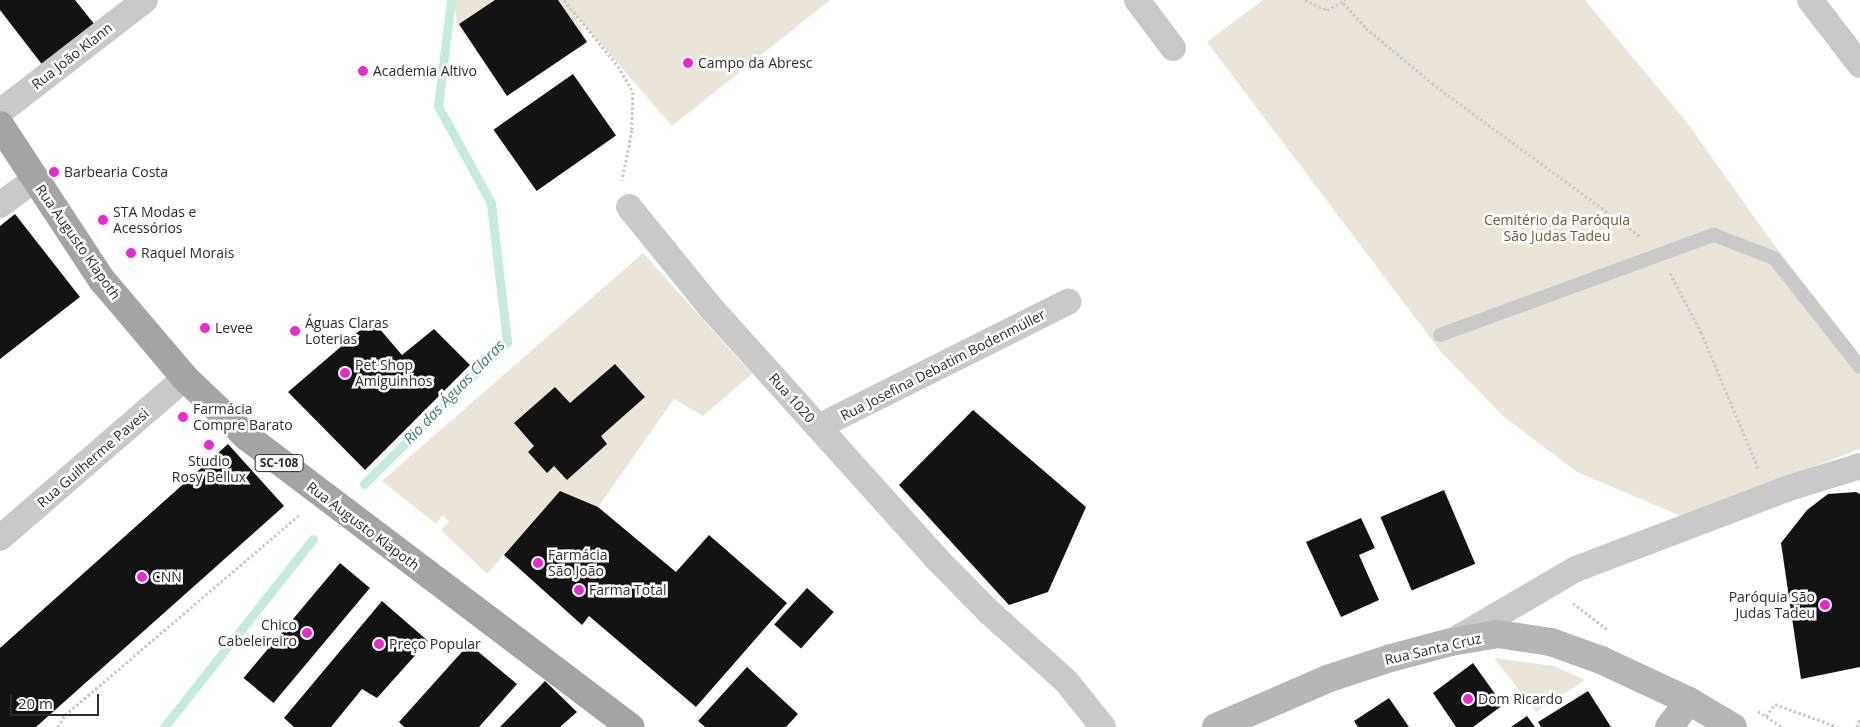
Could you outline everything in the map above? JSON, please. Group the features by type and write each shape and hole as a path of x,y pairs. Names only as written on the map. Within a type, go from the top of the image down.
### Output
{"main road":[{"name":"Rua Augusto Klapoth","path":"0,125 34,180 102,280 185,378 247,437 321,495 631,727"},
{"name":"Rua Santa Cruz","path":"1216,727 1330,678 1451,642 1498,634 1551,642 1601,660 1689,701 1733,727"},
{"path":"1668,727 1689,701"}],"street":[{"name":"Rua João Klann","path":"0,112 145,0"},
{"path":"1137,0 1173,48"},
{"path":"1810,0 1860,65"},
{"path":"0,205 34,180"},
{"name":"Rua 1020","path":"629,207 712,309 936,558 989,612 1066,681 1103,727"},
{"name":"Rua Josefina Debatim Bodenmüller","path":"818,427 1068,302"},
{"name":"Rua Guilherme Pavesi","path":"0,538 185,378"},
{"path":"1451,642 1576,569 1789,488 1860,466"}],"lane":[{"path":"1440,335 1714,235 1774,258 1860,368"}],"path":[{"path":"564,0 584,22 618,66 634,92 632,130 622,176 629,207"},
{"path":"1305,0 1327,10 1345,1 1366,28 1432,83 1648,242"},
{"path":"1669,270 1705,340 1760,474"},
{"path":"58,727 65,715 321,495"},
{"path":"1782,727 1766,716 1775,704 1838,727"},
{"path":"1857,727 1860,718"}],"green space":[{"name":"Campo da Abresc","path":"454,0 830,0 672,126 575,14 587,42 507,96 457,24"},
{"name":"Cemitério da Paróquia São Judas Tadeu","path":"1263,0 1585,0 1686,121 1769,238 1860,355 1860,449 1683,517 1577,472 1503,416 1441,352 1207,42"},
{"path":"643,253 752,374 703,416 674,399 598,507 504,555 487,574 441,530 449,522 443,515 436,524 382,481"},
{"path":"1494,658 1554,666 1585,680 1536,712"}],"building":[{"path":"0,0 75,0 95,25 44,67 0,10"},
{"path":"495,0 558,0 587,42 507,96 459,24"},
{"path":"573,74 616,135 537,191 494,130"},
{"path":"15,214 80,297 0,359 0,226"},
{"path":"372,320 402,355 434,329 470,365 365,470 288,392"},
{"path":"615,364 645,397 601,436 607,444 567,480 554,466 547,473 528,452 534,446 514,423 555,387 570,403"},
{"path":"973,410 1086,507 1048,592 1009,605 899,485"},
{"name":"CNN","path":"228,444 284,506 36,727 0,727 0,648"},
{"path":"1444,490 1475,564 1412,591 1380,517"},
{"path":"560,491 598,507 676,572 709,535 787,603 696,707 589,616 582,625 504,555"},
{"name":"Paróquia São Judas Tadeu","path":"1856,492 1860,494 1860,667 1801,679 1781,543 1807,510 1828,494"},
{"path":"1361,518 1375,548 1359,555 1379,600 1341,617 1306,542"},
{"name":"Chico Cabeleireiro","path":"340,563 370,588 273,703 244,678"},
{"path":"807,588 834,612 801,649 774,624"},
{"path":"382,601 428,641 377,698 362,689 331,727 294,727 284,718"},
{"path":"469,644 517,684 479,727 404,727 399,722"},
{"name":"Dom Ricardo","path":"1473,663 1503,705 1473,727 1456,727 1433,693"},
{"path":"747,667 798,714 786,727 705,727 698,721"},
{"path":"545,681 577,712 560,727 500,727"},
{"path":"1588,691 1611,727 1541,727 1538,722"},
{"path":"1389,698 1409,727 1358,727 1354,721"},
{"path":"1527,716 1535,727 1511,727"}],"waterway":[{"name":"Rio das Águas Claras","path":"364,484 507,342 491,203 438,106 451,0"},
{"name":"Rio das Águas Claras","path":"164,727 313,539"}],"place":[{"name":"Campo da Abresc","path":"688,63"},
{"name":"Academia Altivo","path":"363,71"},
{"name":"Barbearia Costa","path":"54,172"},
{"name":"STA Modas e Acessórios","path":"103,220"},
{"name":"Raquel Morais","path":"131,253"},
{"name":"Levee","path":"205,328"},
{"name":"Águas Claras Loterias","path":"295,331"},
{"name":"Pet Shop Amiguinhos","path":"345,373"},
{"name":"Farmácia Compre Barato","path":"183,417"},
{"name":"Studio Rosy Bellux","path":"209,445"},
{"name":"Farmácia São João","path":"538,563"},
{"name":"CNN","path":"142,577"},
{"name":"Farma Total","path":"579,590"},
{"name":"Paróquia São Judas Tadeu","path":"1825,605"},
{"name":"Chico Cabeleireiro","path":"307,633"},
{"name":"Preço Popular","path":"379,644"},
{"name":"Dom Ricardo","path":"1468,699"}]}
